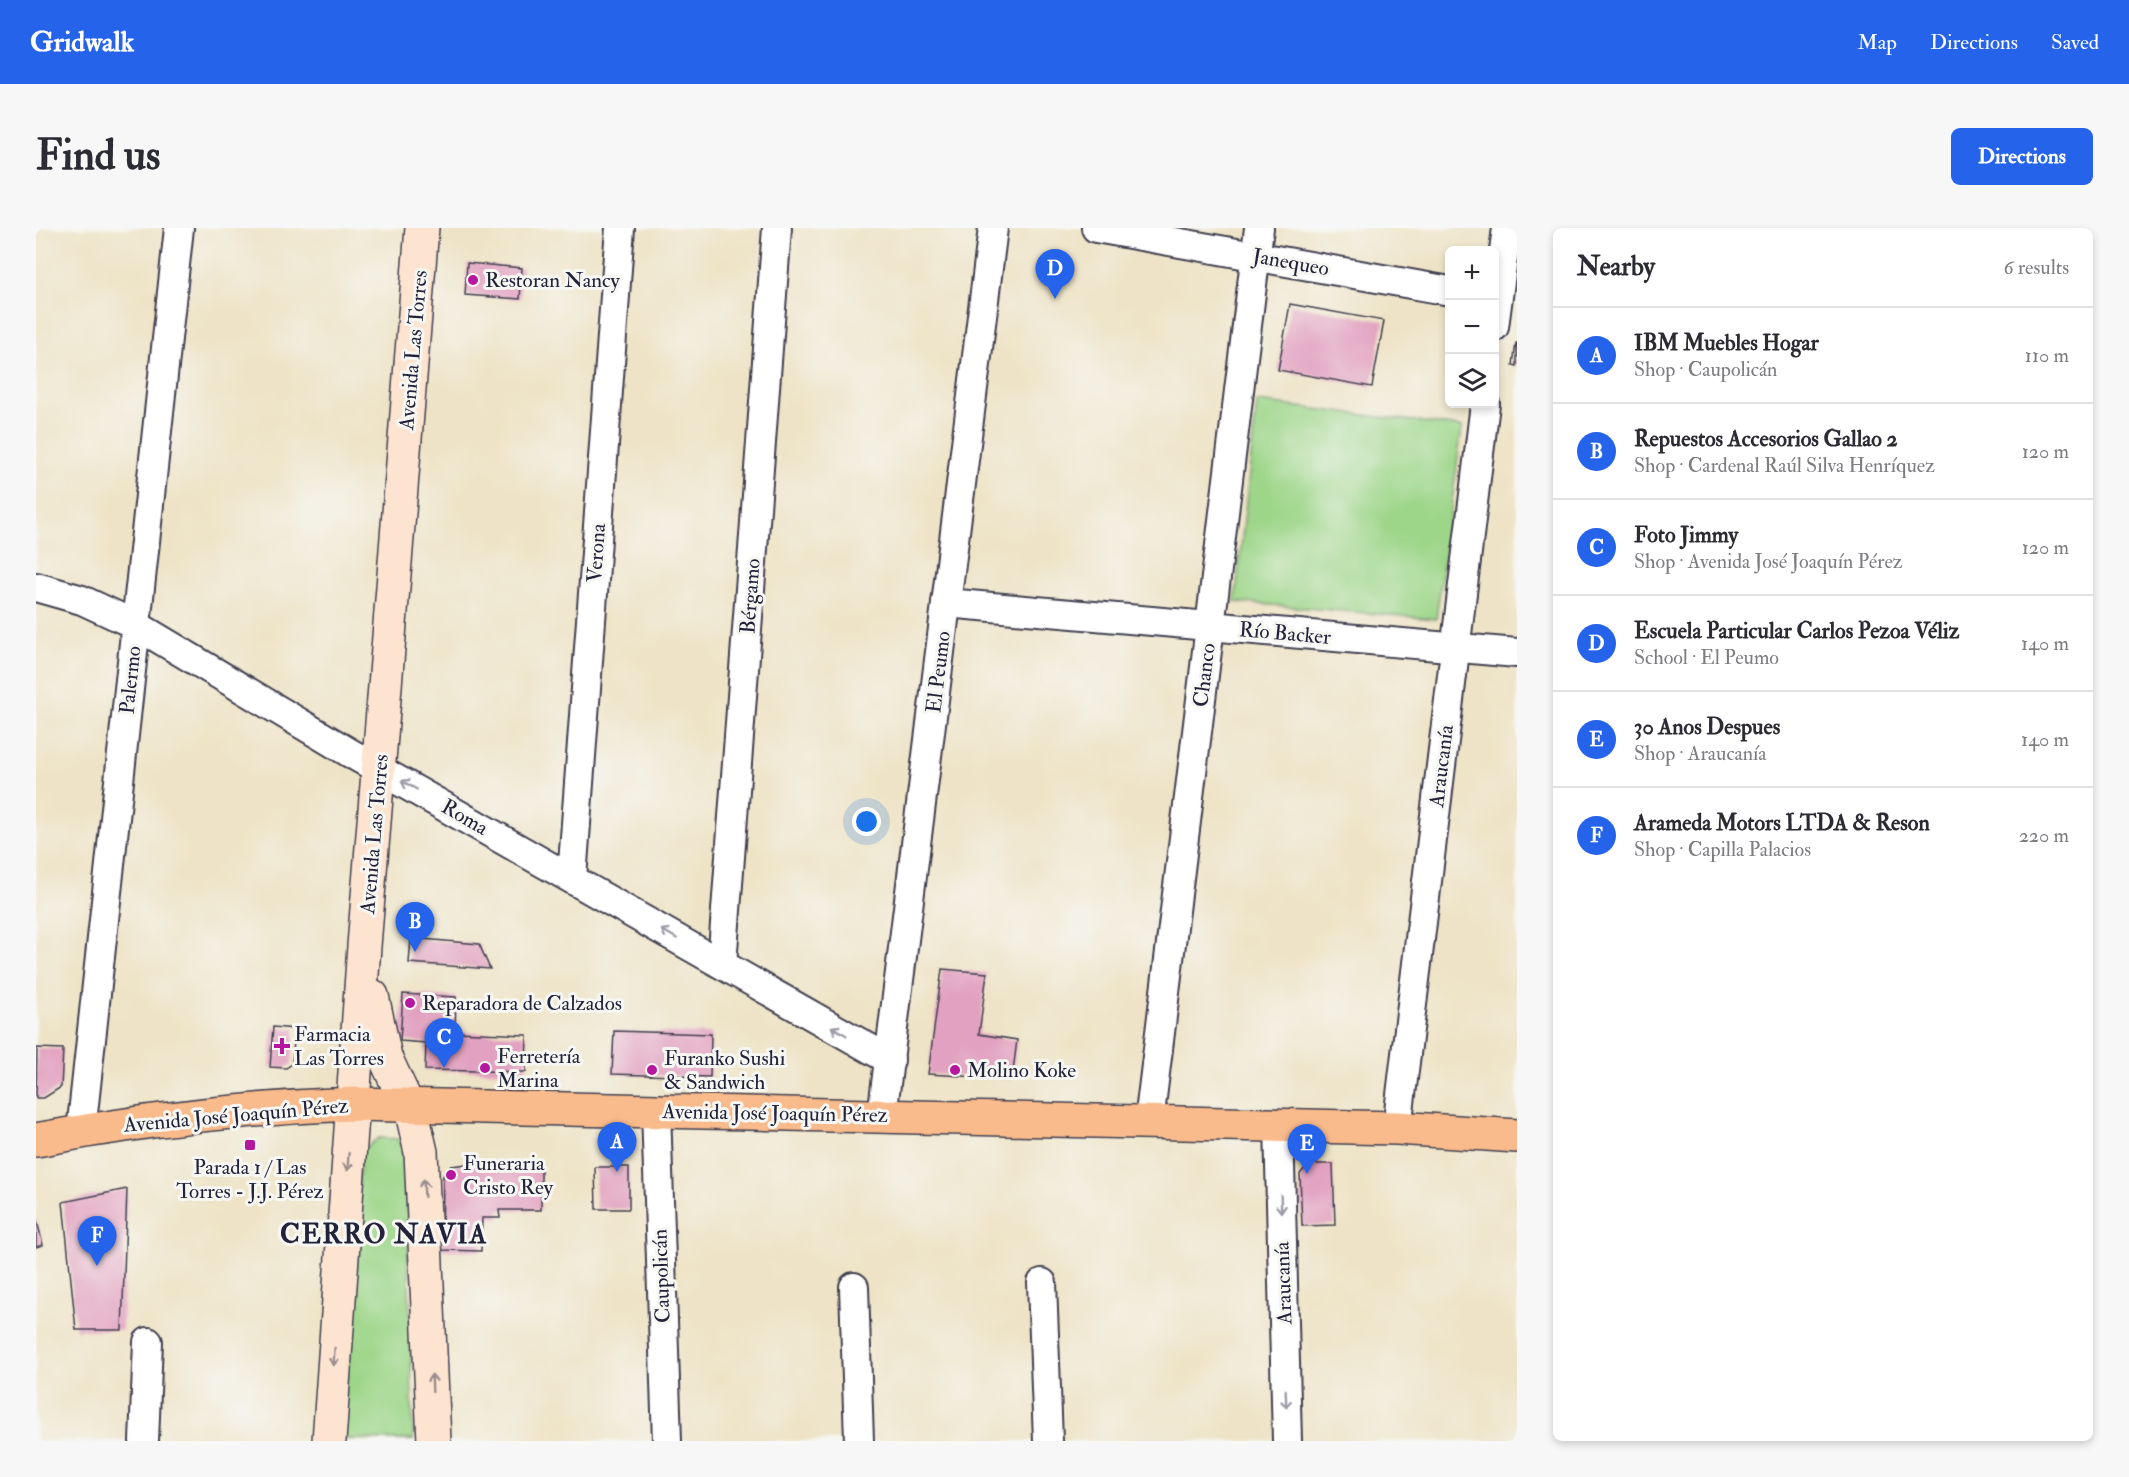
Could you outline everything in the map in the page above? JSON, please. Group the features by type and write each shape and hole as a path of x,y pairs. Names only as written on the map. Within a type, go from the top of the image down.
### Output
{"main road":[{"name":"Avenida Las Torres","path":"329,1441 364,946 422,228"},
{"path":"364,946 380,1039 392,1074 418,1132 423,1167 434,1441"},
{"name":"Avenida José Joaquín Pérez","path":"36,1140 245,1110 353,1104 1397,1128 1517,1136"}],"street":[{"name":"Palermo","path":"81,1132 179,228"},
{"name":"Verona","path":"572,878 620,228"},
{"name":"Bérgamo","path":"722,964 777,228"},
{"name":"El Peumo","path":"882,1116 993,228"},
{"name":"Janequeo","path":"1096,228 1445,290"},
{"name":"Chanco","path":"1149,1122 1259,228"},
{"path":"1501,307 1507,228"},
{"name":"Araucanía","path":"1397,1128 1485,408"},
{"name":"Roma","path":"36,587 82,600 136,625 380,768 890,1060"},
{"name":"Río Backer","path":"946,603 1517,653"},
{"name":"Caupolicán","path":"656,1110 667,1441"},
{"name":"Araucanía","path":"1279,1125 1287,1441"},
{"path":"1042,1282 1048,1441"},
{"path":"854,1287 859,1441"},
{"path":"144,1441 148,1342"}],"green space":[{"path":"1257,402 1462,427 1436,619 1235,602"},
{"path":"379,1138 399,1139 406,1167 413,1440 340,1439 361,1151"}],"building":[{"path":"467,263 522,268 520,299 465,295"},
{"path":"1290,304 1384,321 1372,387 1278,370"},
{"path":"1517,343 1517,366 1513,365"},
{"path":"411,938 479,944 490,969 409,963"},
{"path":"942,969 987,973 979,1034 1017,1040 1012,1079 928,1074"},
{"path":"403,994 456,997 455,1032 527,1035 526,1072 425,1070 426,1043 400,1041"},
{"name":"Farmacia Las Torres","path":"273,1027 295,1029 292,1064 286,1068 270,1067"},
{"path":"614,1031 711,1034 710,1077 612,1074"},
{"path":"37,1048 63,1049 61,1087 44,1098 36,1098"},
{"path":"541,1164 541,1210 499,1210 500,1218 482,1218 481,1251 442,1250 443,1176 451,1166"},
{"path":"1309,1164 1333,1164 1335,1225 1302,1226 1300,1174"},
{"path":"595,1167 629,1167 629,1209 596,1209"},
{"path":"127,1189 122,1330 76,1330 63,1202"},
{"path":"36,1217 43,1245 36,1247"}],"place":[{"name":"Restoran Nancy","path":"473,280"},
{"name":"Escuela Particular Carlos Pezoa Véliz","path":"1055,299"},
{"name":"Repuestos Accesorios Gallao 2","path":"415,952"},
{"name":"Reparadora de Calzados","path":"410,1003"},
{"name":"Farmacia Las Torres","path":"282,1046"},
{"name":"Foto Jimmy","path":"444,1068"},
{"name":"Ferretería Marina","path":"485,1068"},
{"name":"Furanko Sushi & Sandwich","path":"652,1070"},
{"name":"Molino Koke","path":"955,1070"},
{"name":"Parada 1 / Las Torres - J.J. Pérez","path":"250,1145"},
{"name":"IBM Muebles Hogar","path":"617,1172"},
{"name":"30 Anos Despues","path":"1307,1174"},
{"name":"Funeraria Cristo Rey","path":"451,1175"},
{"name":"Arameda Motors LTDA & Reson","path":"97,1266"}],"district":[{"name":"CERRO NAVIA","path":"384,1234"}]}
